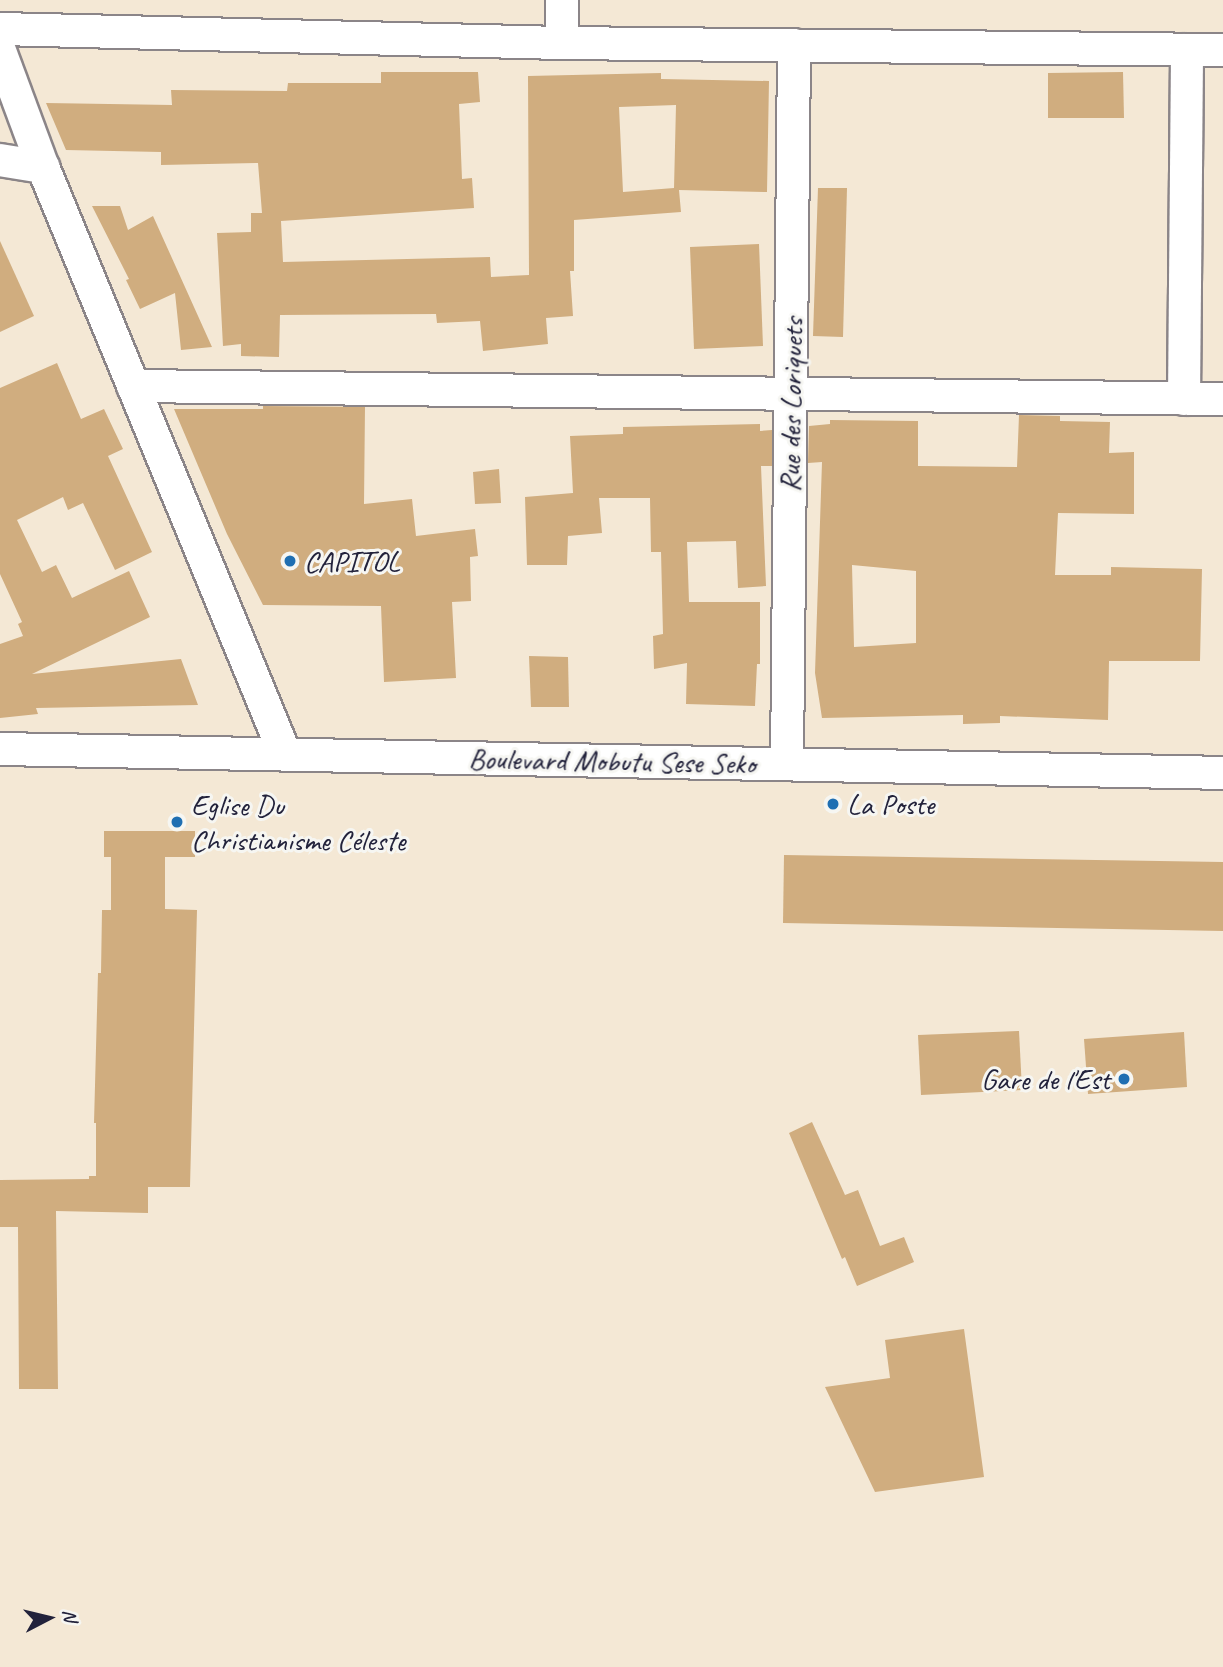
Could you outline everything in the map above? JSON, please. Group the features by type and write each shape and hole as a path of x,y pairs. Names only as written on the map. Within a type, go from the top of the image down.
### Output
{"street":[{"path":"562,0 562,43"},
{"path":"0,29 562,43 1223,50"},
{"name":"Rue des Loriquets","path":"787,764 794,45"},
{"path":"1184,399 1187,50"},
{"path":"0,51 43,167 285,754"},
{"path":"0,160 43,167"},
{"path":"133,386 1223,399"},
{"name":"Boulevard Mobutu Sese Seko","path":"0,749 1223,774"}],"building":[{"path":"381,72 478,72 480,102 459,104 462,179 472,178 474,208 281,221 283,262 490,257 491,277 529,275 528,76 661,73 661,79 769,81 767,192 679,190 681,212 574,220 574,271 570,271 573,316 546,318 548,344 483,351 480,321 437,323 436,314 280,315 279,357 241,356 241,344 223,346 217,233 251,232 251,213 262,213 258,163 161,165 161,152 66,150 46,103 172,105 171,90 287,91 288,83 381,83","holes":["676,105 674,188 623,192 619,107"]},
{"path":"1123,72 1124,118 1048,118 1048,73"},
{"path":"818,188 847,188 843,337 813,336"},
{"path":"92,206 120,206 128,230 153,216 212,347 181,350 175,293 140,309 126,280 129,279"},
{"path":"0,241 34,316 0,332"},
{"path":"759,244 763,346 694,349 690,247"},
{"path":"57,363 81,419 104,409 123,449 108,456 152,552 115,570 83,503 68,510 63,497 17,520 42,572 56,565 72,598 129,571 150,617 32,674 181,659 198,705 36,708 38,714 0,718 0,644 23,636 18,624 22,622 0,574 0,388"},
{"path":"263,406 365,407 364,504 412,499 416,536 475,529 478,556 470,557 471,601 452,602 456,678 384,682 381,606 263,605 227,534 174,409 263,409"},
{"path":"1019,415 1060,416 1060,421 1110,422 1109,453 1134,452 1134,514 1058,513 1055,575 1111,575 1111,567 1202,569 1200,661 1109,661 1108,720 1000,716 1000,723 963,724 963,715 822,718 815,673 822,462 808,463 809,426 830,424 830,420 918,421 918,466 1017,467","holes":["852,565 916,571 916,643 854,647"]},
{"path":"760,424 760,431 772,430 772,466 761,466 766,586 738,588 736,541 687,542 689,602 760,602 760,664 757,664 755,706 686,704 687,663 654,669 653,636 663,634 661,552 651,552 650,498 599,498 602,533 568,536 567,565 527,565 525,497 573,493 570,436 623,434 623,427"},
{"path":"499,469 501,503 475,504 473,472"},
{"path":"529,656 568,657 569,707 531,707"},
{"path":"104,831 195,831 195,857 165,857 165,909 197,910 190,1187 148,1187 148,1213 56,1211 58,1389 19,1389 18,1227 0,1227 0,1180 89,1179 89,1176 96,1176 94,1123 98,973 101,973 102,910 111,910 111,857 104,857"},
{"path":"784,855 1223,862 1223,931 783,923"},
{"path":"1019,1031 1022,1090 921,1095 918,1035"},
{"path":"1184,1032 1187,1087 1088,1094 1084,1039"},
{"path":"812,1122 845,1195 858,1190 880,1246 904,1237 914,1262 857,1286 845,1257 842,1259 789,1133"},
{"path":"964,1329 984,1477 875,1492 825,1387 890,1378 885,1340"}],"place":[{"name":"CAPITOL","path":"290,561"},
{"name":"La Poste","path":"833,804"},
{"name":"Eglise Du Christianisme Céleste","path":"177,822"},
{"name":"Gare de l'Est","path":"1124,1079"}]}
